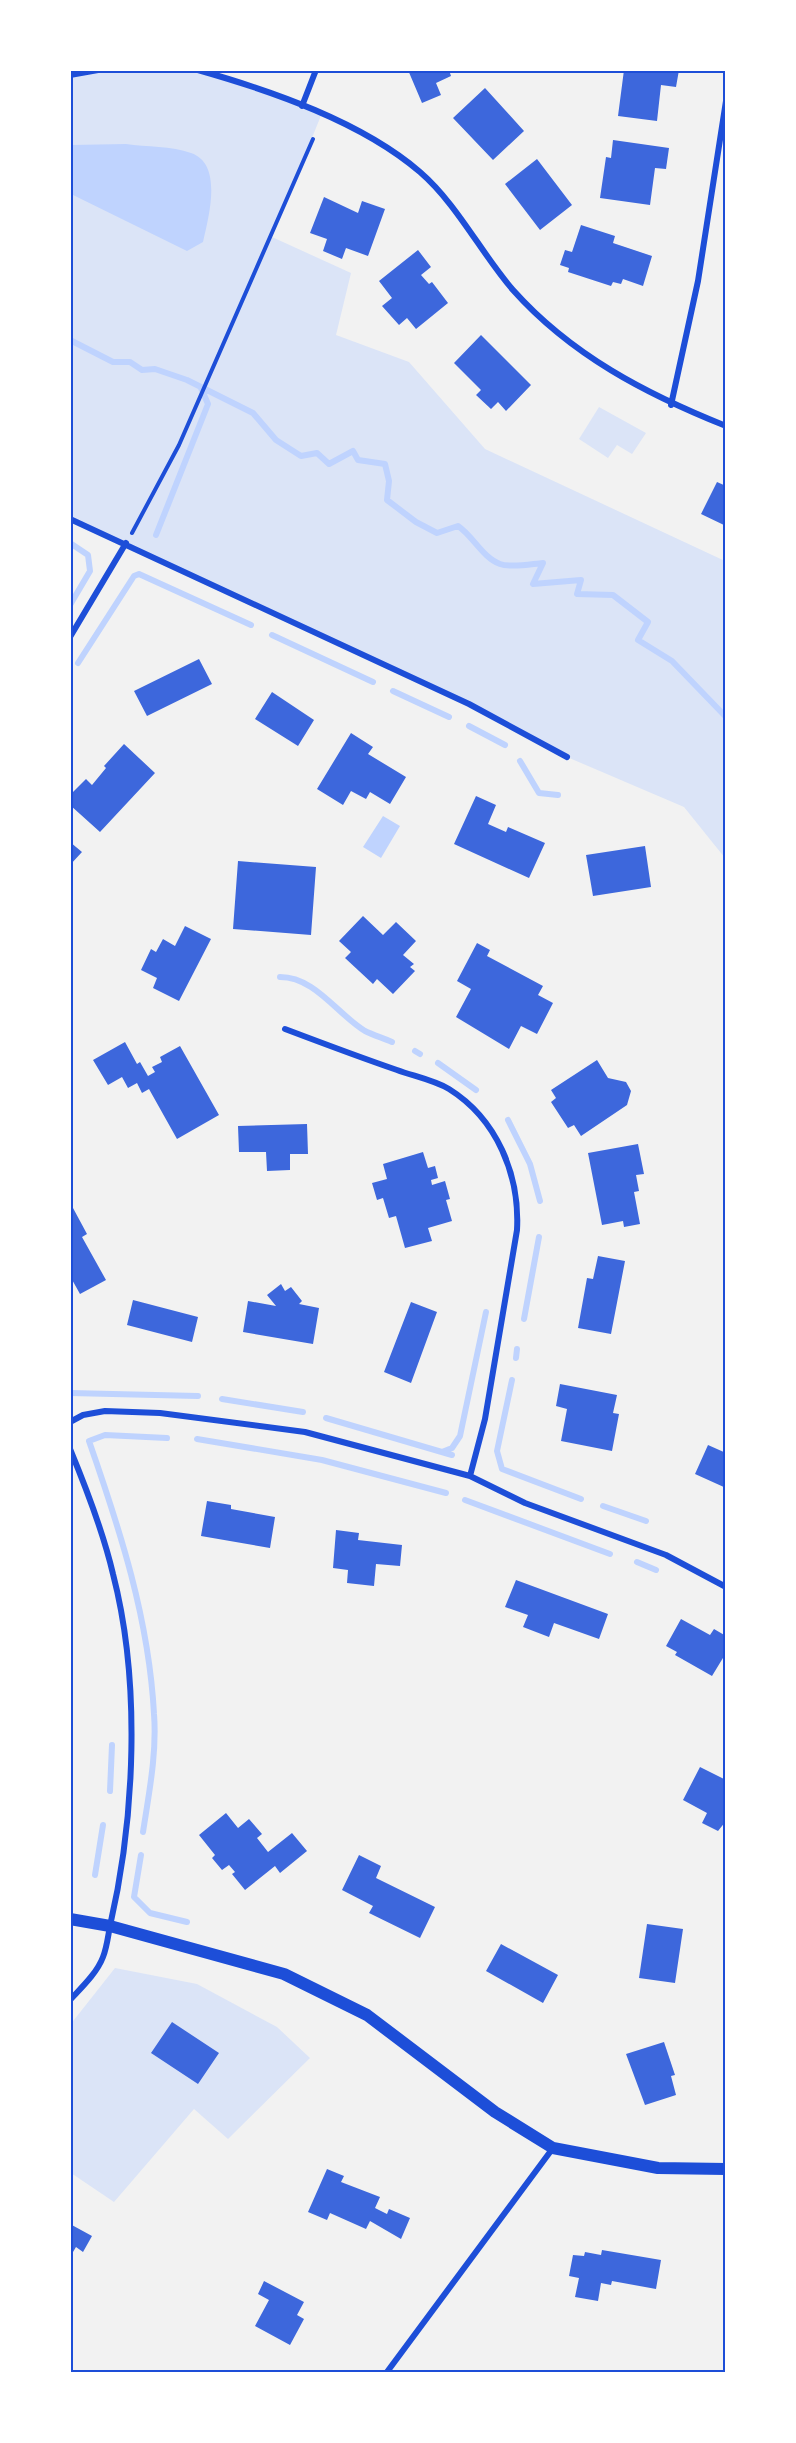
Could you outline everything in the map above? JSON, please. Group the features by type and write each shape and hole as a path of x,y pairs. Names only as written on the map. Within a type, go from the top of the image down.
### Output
{"main road":[{"path":"70,1919 110,1926 285,1974 304,1982 367,2015 495,2112 553,2148 658,2168 726,2169"}],"street":[{"path":"70,75 98,70"},
{"path":"198,70 302,106 376,139 421,173 513,290 576,348 610,371 671,405 726,426"},
{"path":"302,106 316,70"},
{"path":"671,405 698,281 726,101"},
{"path":"70,519 469,704 567,757"},
{"path":"70,637 126,543"},
{"path":"285,1029 447,1088 471,1106 492,1131 510,1164 519,1205 518,1230 485,1419 470,1476"},
{"path":"70,1422 83,1415 105,1411 149,1413 294,1431 470,1476 525,1503 666,1555 726,1587"},
{"path":"70,1449 87,1488 114,1575 126,1651 131,1728 127,1810 119,1891 103,1957 94,1972 70,2000"},
{"path":"387,2373 553,2148"}],"path":[{"path":"126,543 179,445 313,139"}],"shaded area":[{"path":"98,70 198,71 322,113 272,237 351,273 336,335 409,362 485,449 725,561 725,858 684,807 567,757 521,730 71,519 70,75"},
{"path":"599,407 646,433 632,454 617,445 608,458 579,439"},
{"path":"115,1968 197,1984 277,2027 310,2058 228,2139 194,2109 114,2202 71,2173 70,2025"}],"water":[{"path":"126,144 176,149 191,153 201,159 208,168 211,180 210,207 203,242 187,251 71,194 71,145"},
{"path":"383,816 400,826 381,858 363,847"}],"building":[{"path":"408,70 449,70 451,76 436,83 441,95 422,103"},
{"path":"624,70 679,70 676,87 661,85 657,121 618,116"},
{"path":"485,88 524,131 493,160 453,118"},
{"path":"613,140 669,148 666,169 655,168 650,205 600,198 606,157 611,158"},
{"path":"537,159 572,205 540,230 505,184"},
{"path":"324,197 358,213 362,201 385,209 368,256 346,248 342,259 323,251 327,239 310,233"},
{"path":"581,225 615,236 613,243 652,256 643,286 623,279 621,284 613,282 611,286 568,272 569,268 560,265 565,250 572,252"},
{"path":"418,250 431,267 421,275 429,284 432,282 448,303 416,329 407,318 399,325 382,306 392,298 379,281"},
{"path":"481,335 531,385 506,411 498,402 491,409 476,395 481,390 454,363"},
{"path":"717,482 726,486 726,526 701,514"},
{"path":"199,659 212,684 147,716 134,691"},
{"path":"272,692 314,720 298,746 255,719"},
{"path":"351,733 373,747 368,754 406,777 390,804 370,792 366,799 351,791 343,805 317,789"},
{"path":"124,744 155,773 100,832 70,805 70,795 86,779 92,785 106,768 104,766"},
{"path":"476,796 496,805 488,824 506,832 508,827 545,843 529,878 454,844"},
{"path":"70,842 82,852 70,865"},
{"path":"645,846 651,887 593,896 586,855"},
{"path":"238,861 316,867 311,935 233,929"},
{"path":"363,916 383,935 396,922 416,941 403,955 414,964 410,967 415,971 393,994 377,979 373,984 345,958 351,952 339,941"},
{"path":"185,926 211,939 179,1001 153,988 157,978 141,970 151,949 156,952 163,939 175,946"},
{"path":"477,943 490,950 487,956 543,986 538,995 553,1003 537,1034 521,1026 509,1049 456,1017 471,989 457,981"},
{"path":"125,1042 137,1064 140,1062 148,1076 155,1072 152,1067 162,1062 160,1057 180,1046 219,1115 177,1139 149,1089 142,1093 137,1083 128,1088 122,1077 108,1085 93,1060"},
{"path":"597,1060 608,1078 626,1082 631,1091 627,1105 581,1136 574,1125 568,1128 551,1102 556,1098 551,1090"},
{"path":"307,1124 308,1154 290,1154 290,1170 267,1171 266,1152 239,1152 238,1126"},
{"path":"638,1144 644,1174 636,1175 639,1191 634,1192 640,1224 624,1227 623,1221 602,1225 588,1153"},
{"path":"423,1152 428,1168 435,1166 438,1178 431,1180 432,1185 445,1181 450,1199 446,1200 452,1221 428,1228 432,1241 405,1248 396,1216 389,1218 383,1198 377,1200 372,1183 387,1179 383,1164"},
{"path":"73,1208 87,1234 82,1237 106,1280 80,1294 70,1276 70,1209"},
{"path":"598,1256 625,1261 611,1334 578,1328 587,1278 593,1279"},
{"path":"281,1284 285,1291 291,1287 302,1301 299,1304 319,1308 313,1344 243,1332 248,1301 276,1306 267,1295"},
{"path":"133,1300 198,1317 192,1342 127,1325"},
{"path":"411,1302 437,1312 411,1383 384,1372"},
{"path":"560,1384 617,1395 613,1413 619,1414 612,1451 561,1441 567,1409 556,1406"},
{"path":"708,1445 726,1453 726,1488 695,1474"},
{"path":"207,1501 231,1505 231,1509 275,1517 270,1548 201,1536"},
{"path":"336,1530 359,1533 358,1540 402,1545 400,1566 376,1564 374,1586 347,1583 348,1570 333,1568"},
{"path":"516,1580 608,1614 599,1639 554,1623 549,1637 523,1627 528,1615 505,1607"},
{"path":"681,1619 710,1635 714,1629 726,1636 726,1653 712,1676 675,1655 677,1652 666,1646"},
{"path":"700,1767 726,1780 726,1821 718,1831 702,1823 707,1813 683,1800"},
{"path":"226,1813 238,1828 249,1819 262,1834 257,1838 268,1852 292,1833 307,1851 280,1873 275,1866 245,1890 232,1874 235,1872 229,1865 222,1870 212,1858 215,1855 199,1835"},
{"path":"359,1855 381,1866 376,1878 435,1907 420,1938 369,1913 373,1906 342,1890"},
{"path":"647,1924 683,1929 675,1983 639,1978"},
{"path":"501,1944 558,1975 543,2003 486,1971"},
{"path":"172,2022 219,2053 198,2084 151,2053"},
{"path":"664,2042 675,2075 671,2076 676,2095 645,2105 626,2054"},
{"path":"327,2169 344,2176 341,2182 380,2197 375,2208 387,2214 389,2209 410,2218 401,2239 370,2221 366,2229 330,2213 327,2220 308,2212"},
{"path":"70,2224 92,2236 83,2252 76,2247 70,2257"},
{"path":"602,2250 661,2260 656,2289 612,2281 611,2285 601,2283 598,2301 575,2297 579,2278 569,2276 573,2255 584,2256 585,2252 601,2255"},
{"path":"264,2281 304,2302 297,2315 304,2319 290,2345 255,2326 269,2300 258,2294"}],"waterway":[{"path":"70,340 113,362 130,362 142,370 155,369 187,380 253,413 276,440 301,456 317,453 329,464 353,451 358,460 385,464 389,481 387,500 416,522 437,533 458,526 488,557 500,564 515,566 543,563 533,584 581,580 577,594 613,595 648,622 638,640 672,661 726,717"},
{"path":"156,535 208,404 201,388"},
{"path":"70,543 88,555 90,571 70,605"},
{"path":"78,663 134,576 139,574 251,625"},
{"path":"272,635 373,682"},
{"path":"393,691 449,717"},
{"path":"469,726 505,745"},
{"path":"520,761 539,793 558,795"},
{"path":"280,977 304,983 365,1031 392,1042"},
{"path":"415,1051 420,1054"},
{"path":"438,1063 476,1090"},
{"path":"508,1120 530,1164 540,1201"},
{"path":"524,1319 539,1237"},
{"path":"442,1452 452,1448 460,1436 486,1312"},
{"path":"516,1358 517,1349"},
{"path":"512,1380 497,1451 502,1469 581,1499"},
{"path":"70,1393 198,1396"},
{"path":"222,1399 303,1412"},
{"path":"326,1418 452,1455"},
{"path":"143,1832 154,1743 151,1679 131,1575 112,1508 89,1441 105,1435 167,1438"},
{"path":"197,1439 322,1460 446,1493"},
{"path":"465,1500 610,1554"},
{"path":"603,1506 646,1521"},
{"path":"637,1562 656,1570"},
{"path":"110,1791 112,1745"},
{"path":"95,1875 103,1825"},
{"path":"141,1855 134,1897 150,1913 187,1922"}]}
